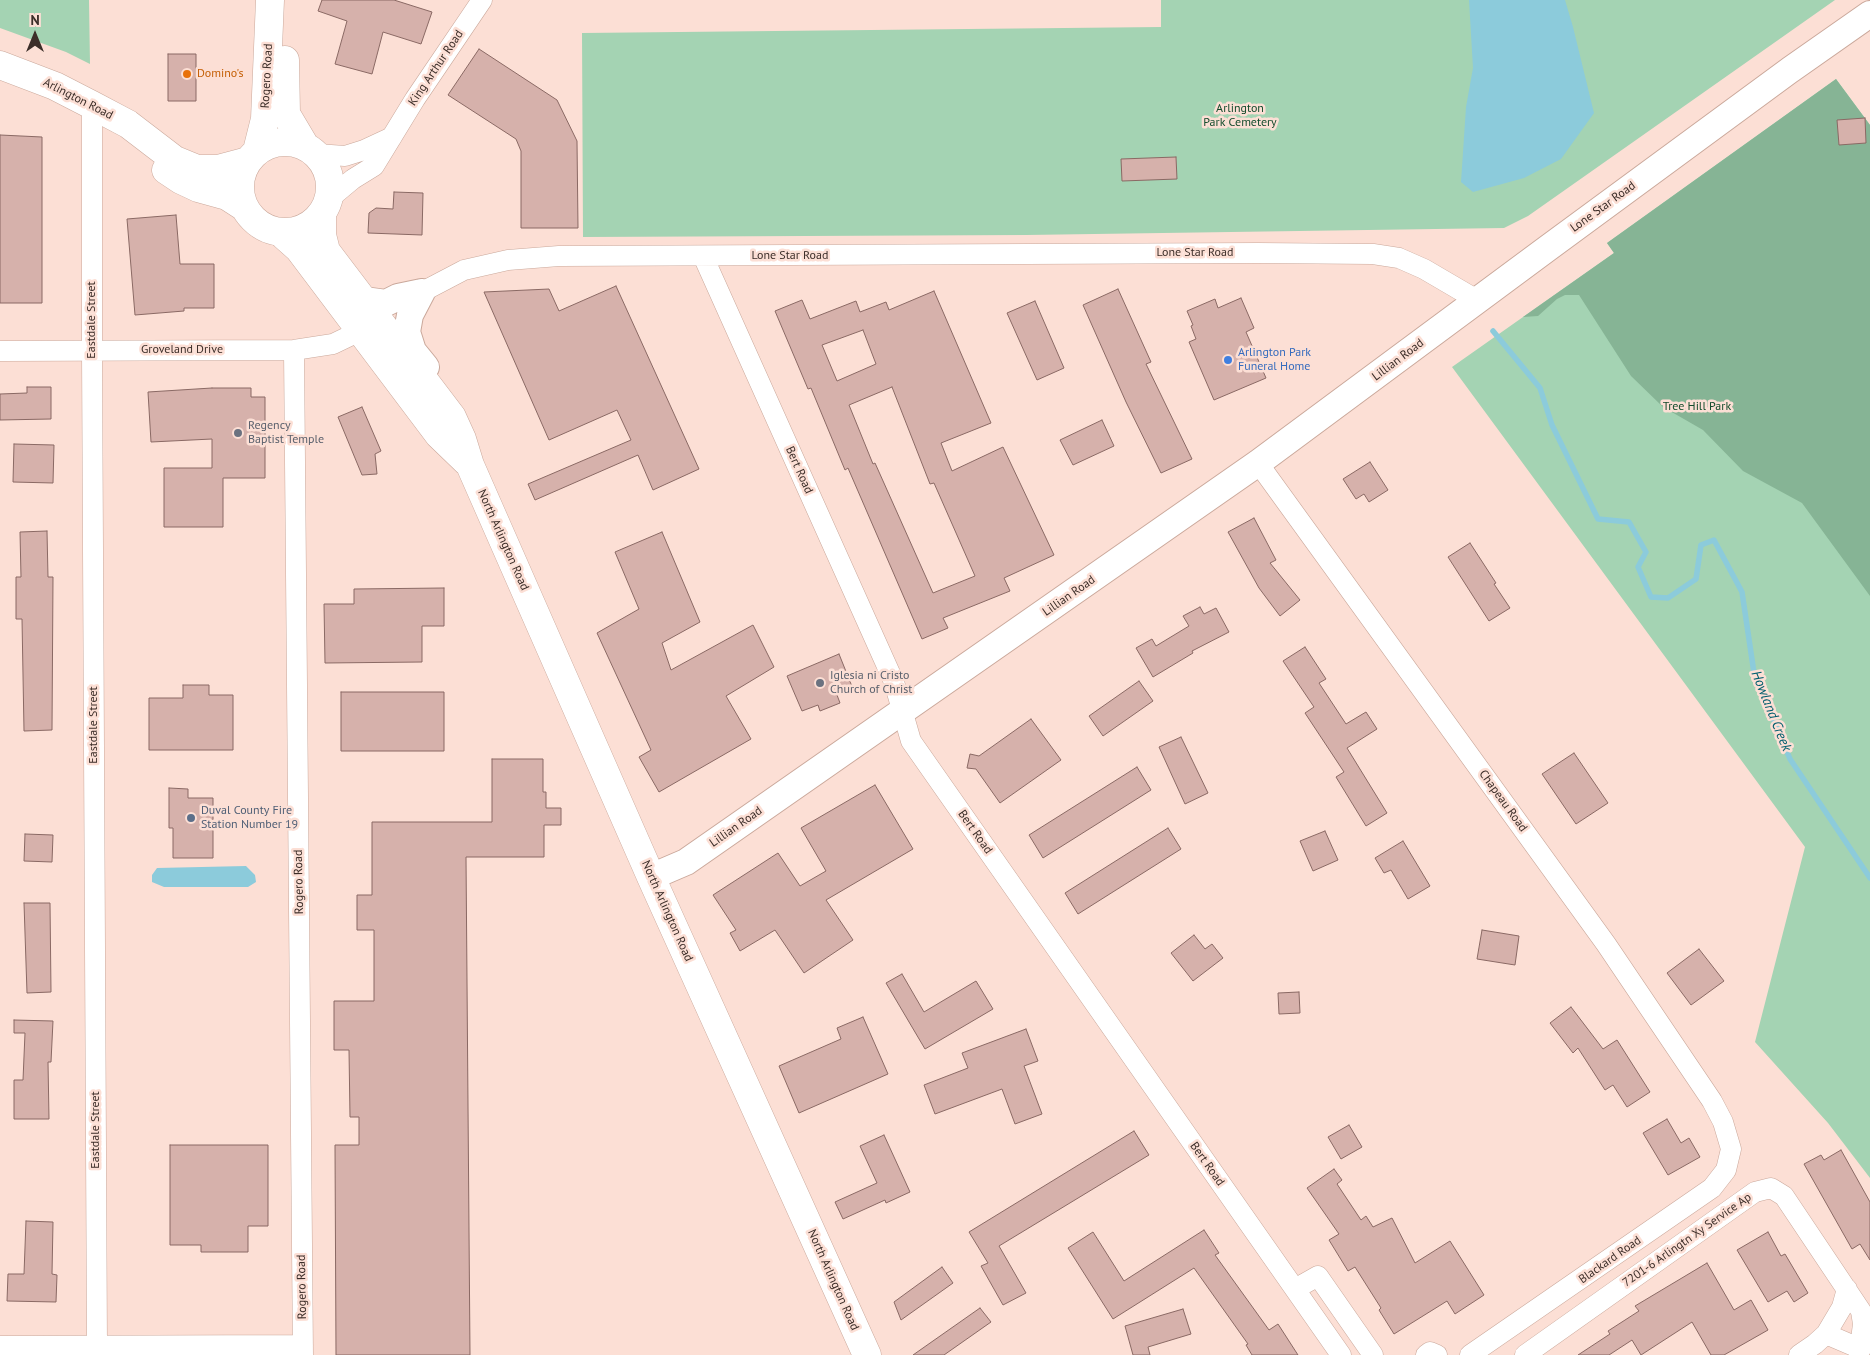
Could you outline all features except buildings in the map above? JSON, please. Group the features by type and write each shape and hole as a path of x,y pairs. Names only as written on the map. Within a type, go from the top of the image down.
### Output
{"main road":[{"name":"Rogero Road","path":"252,156 265,119 270,0"},
{"name":"Rogero Road","path":"288,0 285,77 286,114 310,150"},
{"name":"Arlington Road","path":"0,65 55,86 128,124 175,160 197,169 218,169 252,156"},
{"name":"Arlington Road","path":"151,142 166,169 181,180 198,188 227,196 244,207"},
{"path":"275,143 295,143 310,150 327,170 331,189 326,206 309,226 300,230 281,233 263,227 249,215 244,207 239,188 240,179 252,156 275,143"},
{"name":"North Arlington Road","path":"326,206 322,235 326,252 452,417 462,439 470,465 651,876 867,1355"},
{"name":"North Arlington Road","path":"281,233 299,249 439,435 470,465"}],"street":[{"name":"King Arthur Road","path":"326,206 353,179 374,166 482,0"},
{"name":"Lone Star Road","path":"422,292 464,270 508,260 559,256 1258,253 1373,254 1399,258 1424,269 1477,300 1790,70 1870,14"},
{"name":"Eastdale Street","path":"92,105 97,1345"},
{"path":"310,150 345,156 364,150 392,137"},
{"name":"Bert Road","path":"703,256 894,682 911,741 1342,1355"},
{"path":"364,300 386,303 398,297 422,292"},
{"path":"422,292 410,315 407,332 413,351 461,413 462,439"},
{"name":"Lillian Road","path":"651,876 686,862 903,711 1258,463 1477,300"},
{"name":"Groveland Drive","path":"0,351 294,350 333,344 360,331"},
{"name":"Rogero Road","path":"294,350 303,1350"},
{"name":"Chapeau Road","path":"1258,463 1606,944 1712,1101 1723,1122 1731,1149"},
{"name":"Blackard Road","path":"1470,1355 1712,1188 1726,1170 1731,1149"},
{"name":"7201-6 Arlingtn Xy Service Ap","path":"1525,1355 1755,1192 1771,1188 1784,1196 1861,1311 1864,1324 1860,1352"},
{"path":"1295,1289 1318,1276 1373,1355"},
{"path":"1799,1355 1826,1334 1842,1307 1847,1289"},
{"path":"1826,1334 1860,1352"},
{"path":"0,1346 97,1345 303,1350"},
{"path":"1426,1355 1430,1352 1437,1355"}],"green space":[{"path":"0,0 89,0 90,64 66,52 0,28"},
{"name":"Arlington Park Cemetery","path":"1161,0 1835,0 1528,216 1504,228 1026,235 583,237 582,33 1161,27"},
{"name":"Tree Hill Park","path":"1836,79 1870,125 1870,1178 1828,1123 1755,1042 1805,847 1452,367 1614,253 1607,243"},
{"path":"1836,79 1870,125 1870,596 1802,503 1743,471 1703,430 1663,407 1631,376 1579,295 1565,295 1557,299 1538,316 1523,317 1614,253 1607,243"}],"water":[{"path":"1469,0 1565,0 1594,113 1561,159 1524,178 1473,192 1461,182 1466,107 1473,68"},
{"path":"246,866 255,875 256,882 248,887 164,887 152,882 152,875 157,868"}],"waterway":[{"name":"Howland Creek","path":"1493,331 1540,388 1552,425 1598,519 1629,522 1646,552 1638,567 1651,597 1668,598 1696,579 1701,545 1714,540 1742,592 1754,673 1790,759 1870,878"}],"place":[{"name":"Domino's","path":"187,74"},
{"name":"Arlington Park Funeral Home","path":"1228,360"},
{"name":"Regency Baptist Temple","path":"238,433"},
{"name":"Iglesia ni Cristo Church of Christ","path":"820,683"},
{"name":"Duval County Fire Station Number 19","path":"191,818"}]}
